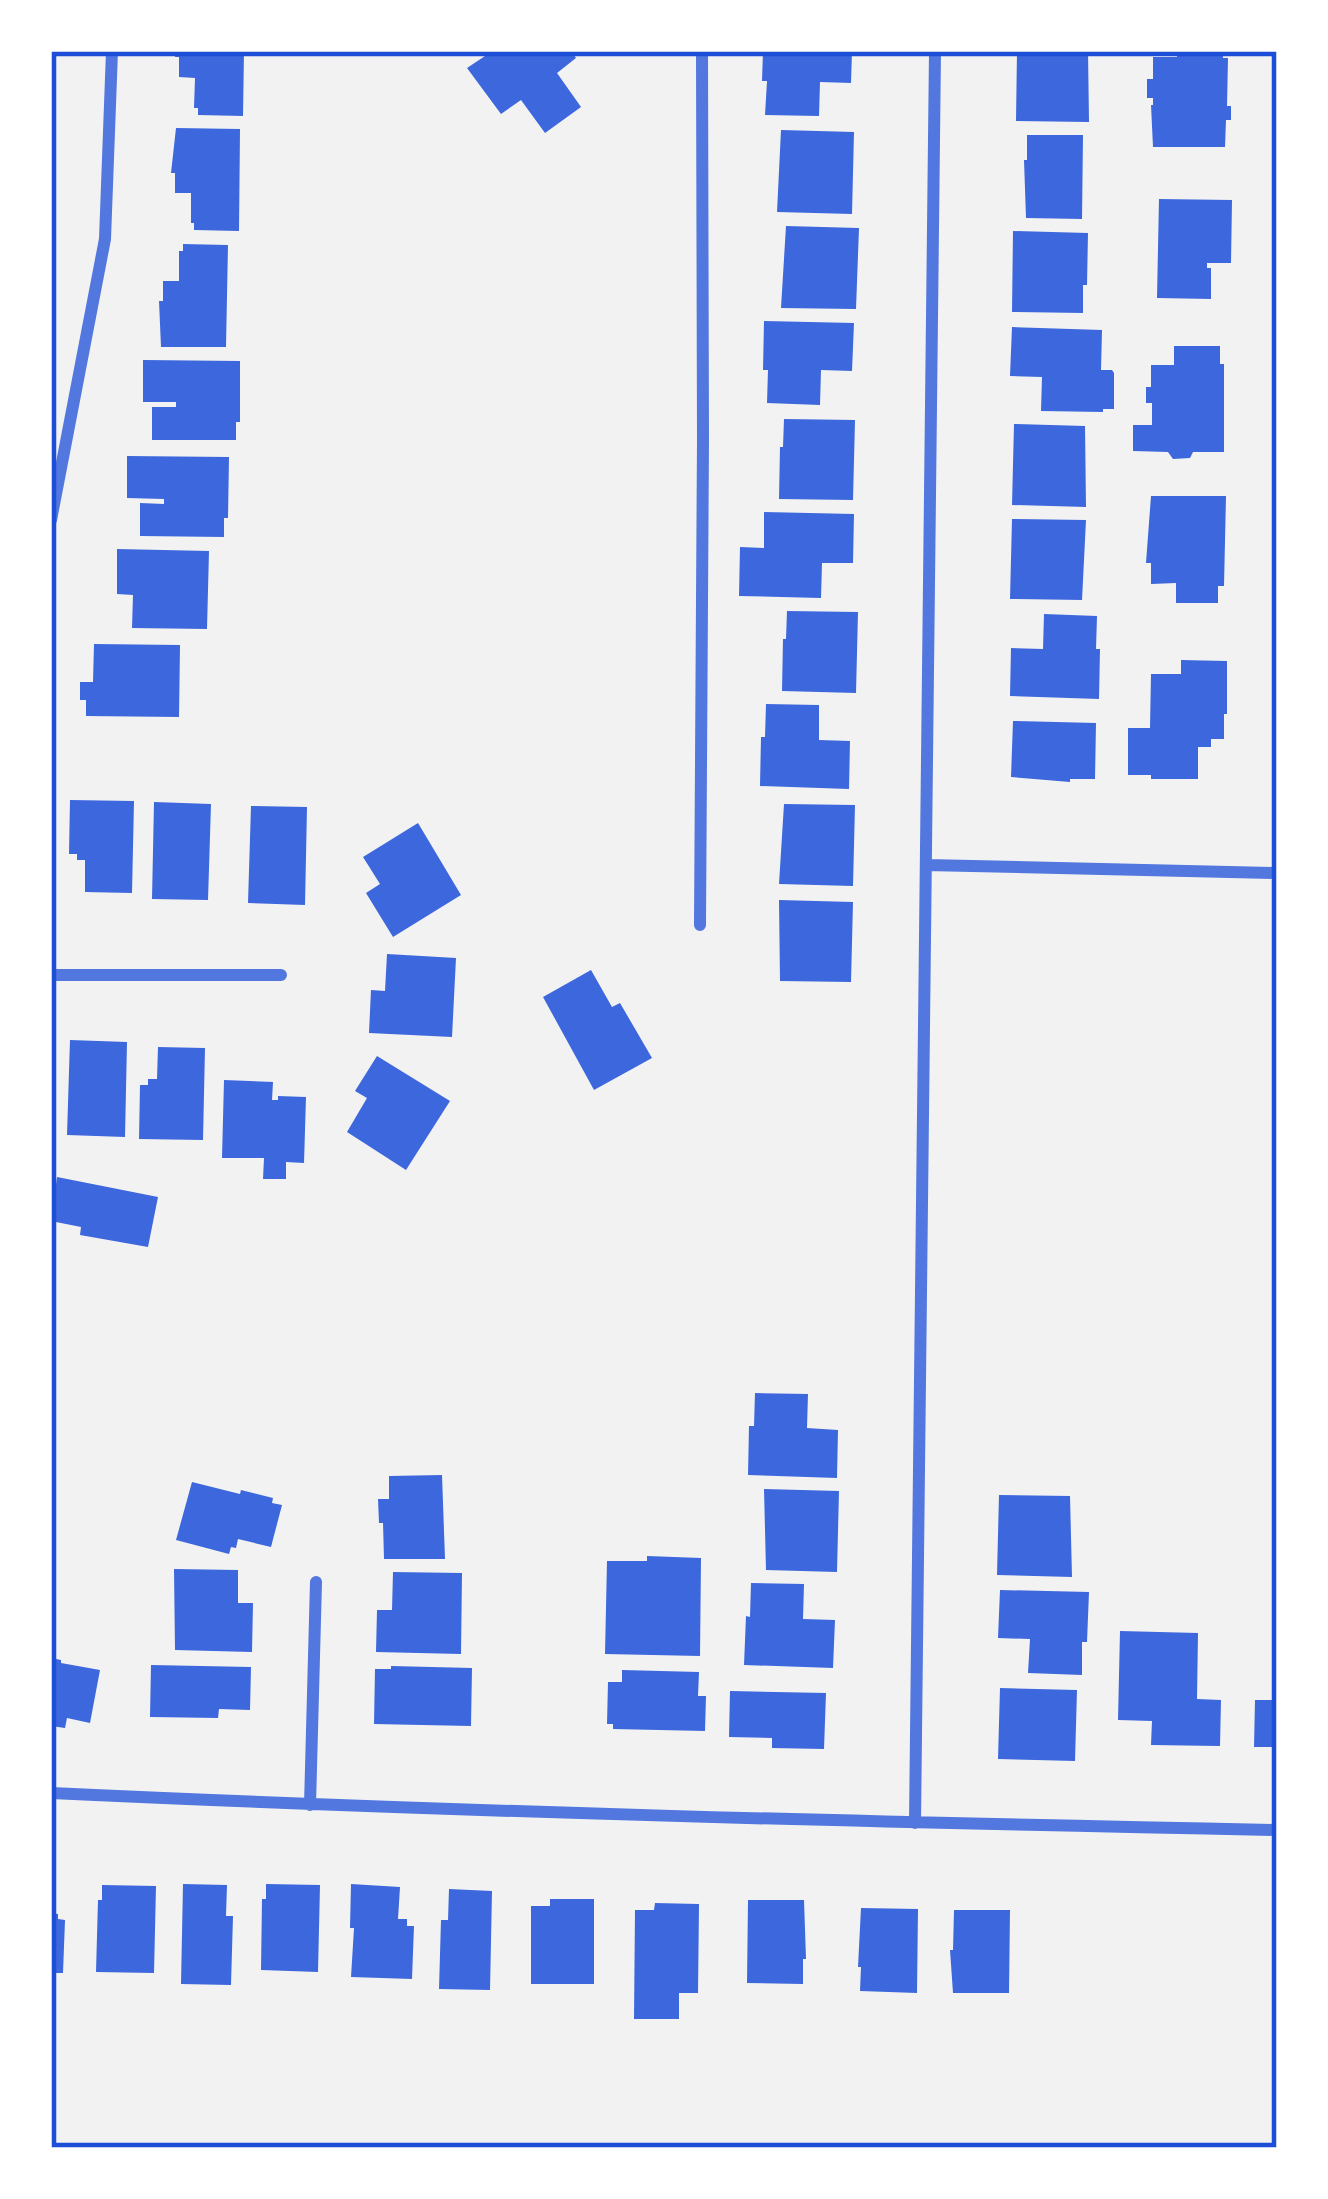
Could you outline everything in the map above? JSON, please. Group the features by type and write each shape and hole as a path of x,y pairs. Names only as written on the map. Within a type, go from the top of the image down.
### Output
{"street":[{"path":"51,520 105,239 112,51"},
{"path":"700,925 702,51"},
{"path":"915,1823 934,51"},
{"path":"926,866 1277,873"},
{"path":"51,975 281,974"},
{"path":"310,1805 316,1582"},
{"path":"51,1793 310,1805 1277,1830"}],"building":[{"path":"176,51 244,51 243,116 198,115 195,78 179,77"},
{"path":"482,51 571,51 576,58 557,73 581,107 545,133 521,100 501,114 467,68 485,56"},
{"path":"763,51 852,51 851,83 820,82 819,116 765,115"},
{"path":"1017,51 1088,51 1089,122 1016,121"},
{"path":"1177,51 1223,51 1223,58 1228,58 1231,120 1226,120 1225,147 1153,147 1153,98 1147,98 1147,79 1153,79 1153,57 1177,57"},
{"path":"176,128 240,129 239,231 194,230 191,193 175,193 175,173 171,173"},
{"path":"781,130 854,132 852,214 777,212"},
{"path":"1027,135 1083,135 1082,219 1026,218"},
{"path":"1159,199 1232,200 1231,263 1207,263 1211,299 1157,298"},
{"path":"786,226 859,228 856,309 781,308"},
{"path":"1013,231 1088,233 1083,313 1012,312"},
{"path":"183,244 228,245 226,347 161,347 163,281 179,281"},
{"path":"764,321 854,323 852,371 821,370 820,405 767,403"},
{"path":"1012,327 1102,330 1101,370 1114,373 1114,409 1041,411 1042,377 1010,376"},
{"path":"1174,346 1220,346 1224,452 1193,452 1190,458 1173,459 1168,452 1133,451 1133,425 1152,425 1152,403 1146,403 1151,365 1174,365"},
{"path":"143,360 240,361 236,440 152,440 152,407 176,407 176,402 143,402"},
{"path":"784,419 855,420 853,500 779,499"},
{"path":"1014,424 1085,426 1086,507 1012,505"},
{"path":"127,456 229,457 224,537 140,536 140,503 164,504 164,499 127,498"},
{"path":"1151,496 1226,496 1224,586 1218,586 1218,603 1176,603 1176,583 1151,584 1151,563 1146,563"},
{"path":"764,512 854,514 853,563 822,563 821,598 739,596 740,547 764,548"},
{"path":"1012,519 1086,520 1082,600 1010,599"},
{"path":"117,549 209,551 207,629 132,628 133,595 117,594"},
{"path":"787,611 858,612 856,693 782,691"},
{"path":"1044,614 1097,616 1099,699 1010,696 1011,648 1043,649"},
{"path":"94,644 180,645 179,717 86,716 80,682 93,682"},
{"path":"1181,660 1227,661 1224,739 1211,739 1211,747 1198,747 1198,779 1128,775 1128,728 1150,728 1151,674 1181,674"},
{"path":"766,704 819,705 819,740 850,741 849,789 760,786"},
{"path":"1013,721 1096,723 1095,779 1011,777"},
{"path":"70,800 134,801 132,893 85,892 85,860 69,854"},
{"path":"154,802 211,804 208,900 152,899"},
{"path":"784,804 855,805 853,886 779,884"},
{"path":"251,806 307,807 305,905 248,903"},
{"path":"418,823 461,895 393,937 366,893 380,884 363,857"},
{"path":"779,900 853,902 851,982 780,981"},
{"path":"387,954 456,958 452,1037 369,1033 371,990 385,991"},
{"path":"591,970 612,1007 620,1003 652,1058 594,1090 543,997"},
{"path":"70,1040 127,1042 125,1137 67,1135"},
{"path":"158,1047 205,1048 203,1140 139,1139 140,1085 157,1079"},
{"path":"377,1056 450,1101 406,1170 347,1132 367,1098 355,1091"},
{"path":"224,1080 273,1082 272,1100 306,1097 304,1163 286,1162 286,1179 263,1179 264,1158 222,1158"},
{"path":"57,1177 158,1197 148,1247 80,1235 81,1227 51,1221"},
{"path":"755,1393 808,1394 807,1428 838,1430 837,1478 748,1475"},
{"path":"442,1475 445,1559 384,1559 378,1499 389,1499 389,1476"},
{"path":"192,1482 273,1498 272,1503 282,1505 271,1547 238,1539 229,1554 176,1540"},
{"path":"764,1489 839,1491 837,1572 766,1570"},
{"path":"999,1495 1070,1496 1072,1577 997,1575"},
{"path":"647,1556 701,1558 700,1656 605,1654 607,1561 647,1561"},
{"path":"174,1569 238,1570 238,1603 253,1603 252,1652 175,1650"},
{"path":"393,1572 462,1573 461,1654 376,1652 377,1610 392,1610"},
{"path":"751,1583 804,1584 803,1619 835,1620 833,1668 744,1665"},
{"path":"1000,1590 1089,1592 1082,1675 1028,1673 1030,1639 998,1638"},
{"path":"1120,1631 1198,1633 1197,1699 1221,1700 1220,1746 1151,1745 1152,1721 1118,1720"},
{"path":"51,1658 100,1670 90,1723 67,1718 65,1728 51,1726"},
{"path":"151,1665 251,1667 250,1710 219,1709 218,1718 150,1717"},
{"path":"472,1668 471,1726 374,1724 375,1669"},
{"path":"622,1670 699,1672 698,1696 706,1696 705,1731 613,1729 613,1724 607,1724 608,1682 622,1682"},
{"path":"1000,1688 1077,1690 1075,1761 998,1759"},
{"path":"730,1691 826,1693 824,1749 772,1748 772,1738 729,1737"},
{"path":"1255,1700 1277,1700 1277,1747 1254,1747"},
{"path":"183,1884 227,1885 226,1916 233,1916 231,1985 181,1984"},
{"path":"266,1884 320,1885 318,1972 261,1970"},
{"path":"351,1884 400,1887 398,1919 407,1919 407,1926 414,1926 412,1979 351,1977"},
{"path":"102,1885 156,1886 154,1973 96,1972"},
{"path":"449,1889 492,1891 490,1990 439,1989 441,1920 448,1920"},
{"path":"550,1899 594,1899 594,1984 531,1984 531,1906 550,1906"},
{"path":"748,1900 804,1900 803,1984 747,1983"},
{"path":"655,1903 699,1904 698,1993 679,1993 679,2019 634,2019 635,1910 654,1910"},
{"path":"861,1908 918,1909 917,1993 860,1991"},
{"path":"954,1910 1010,1910 1009,1993 953,1993"},
{"path":"51,1913 65,1920 63,1973 51,1973"}]}
